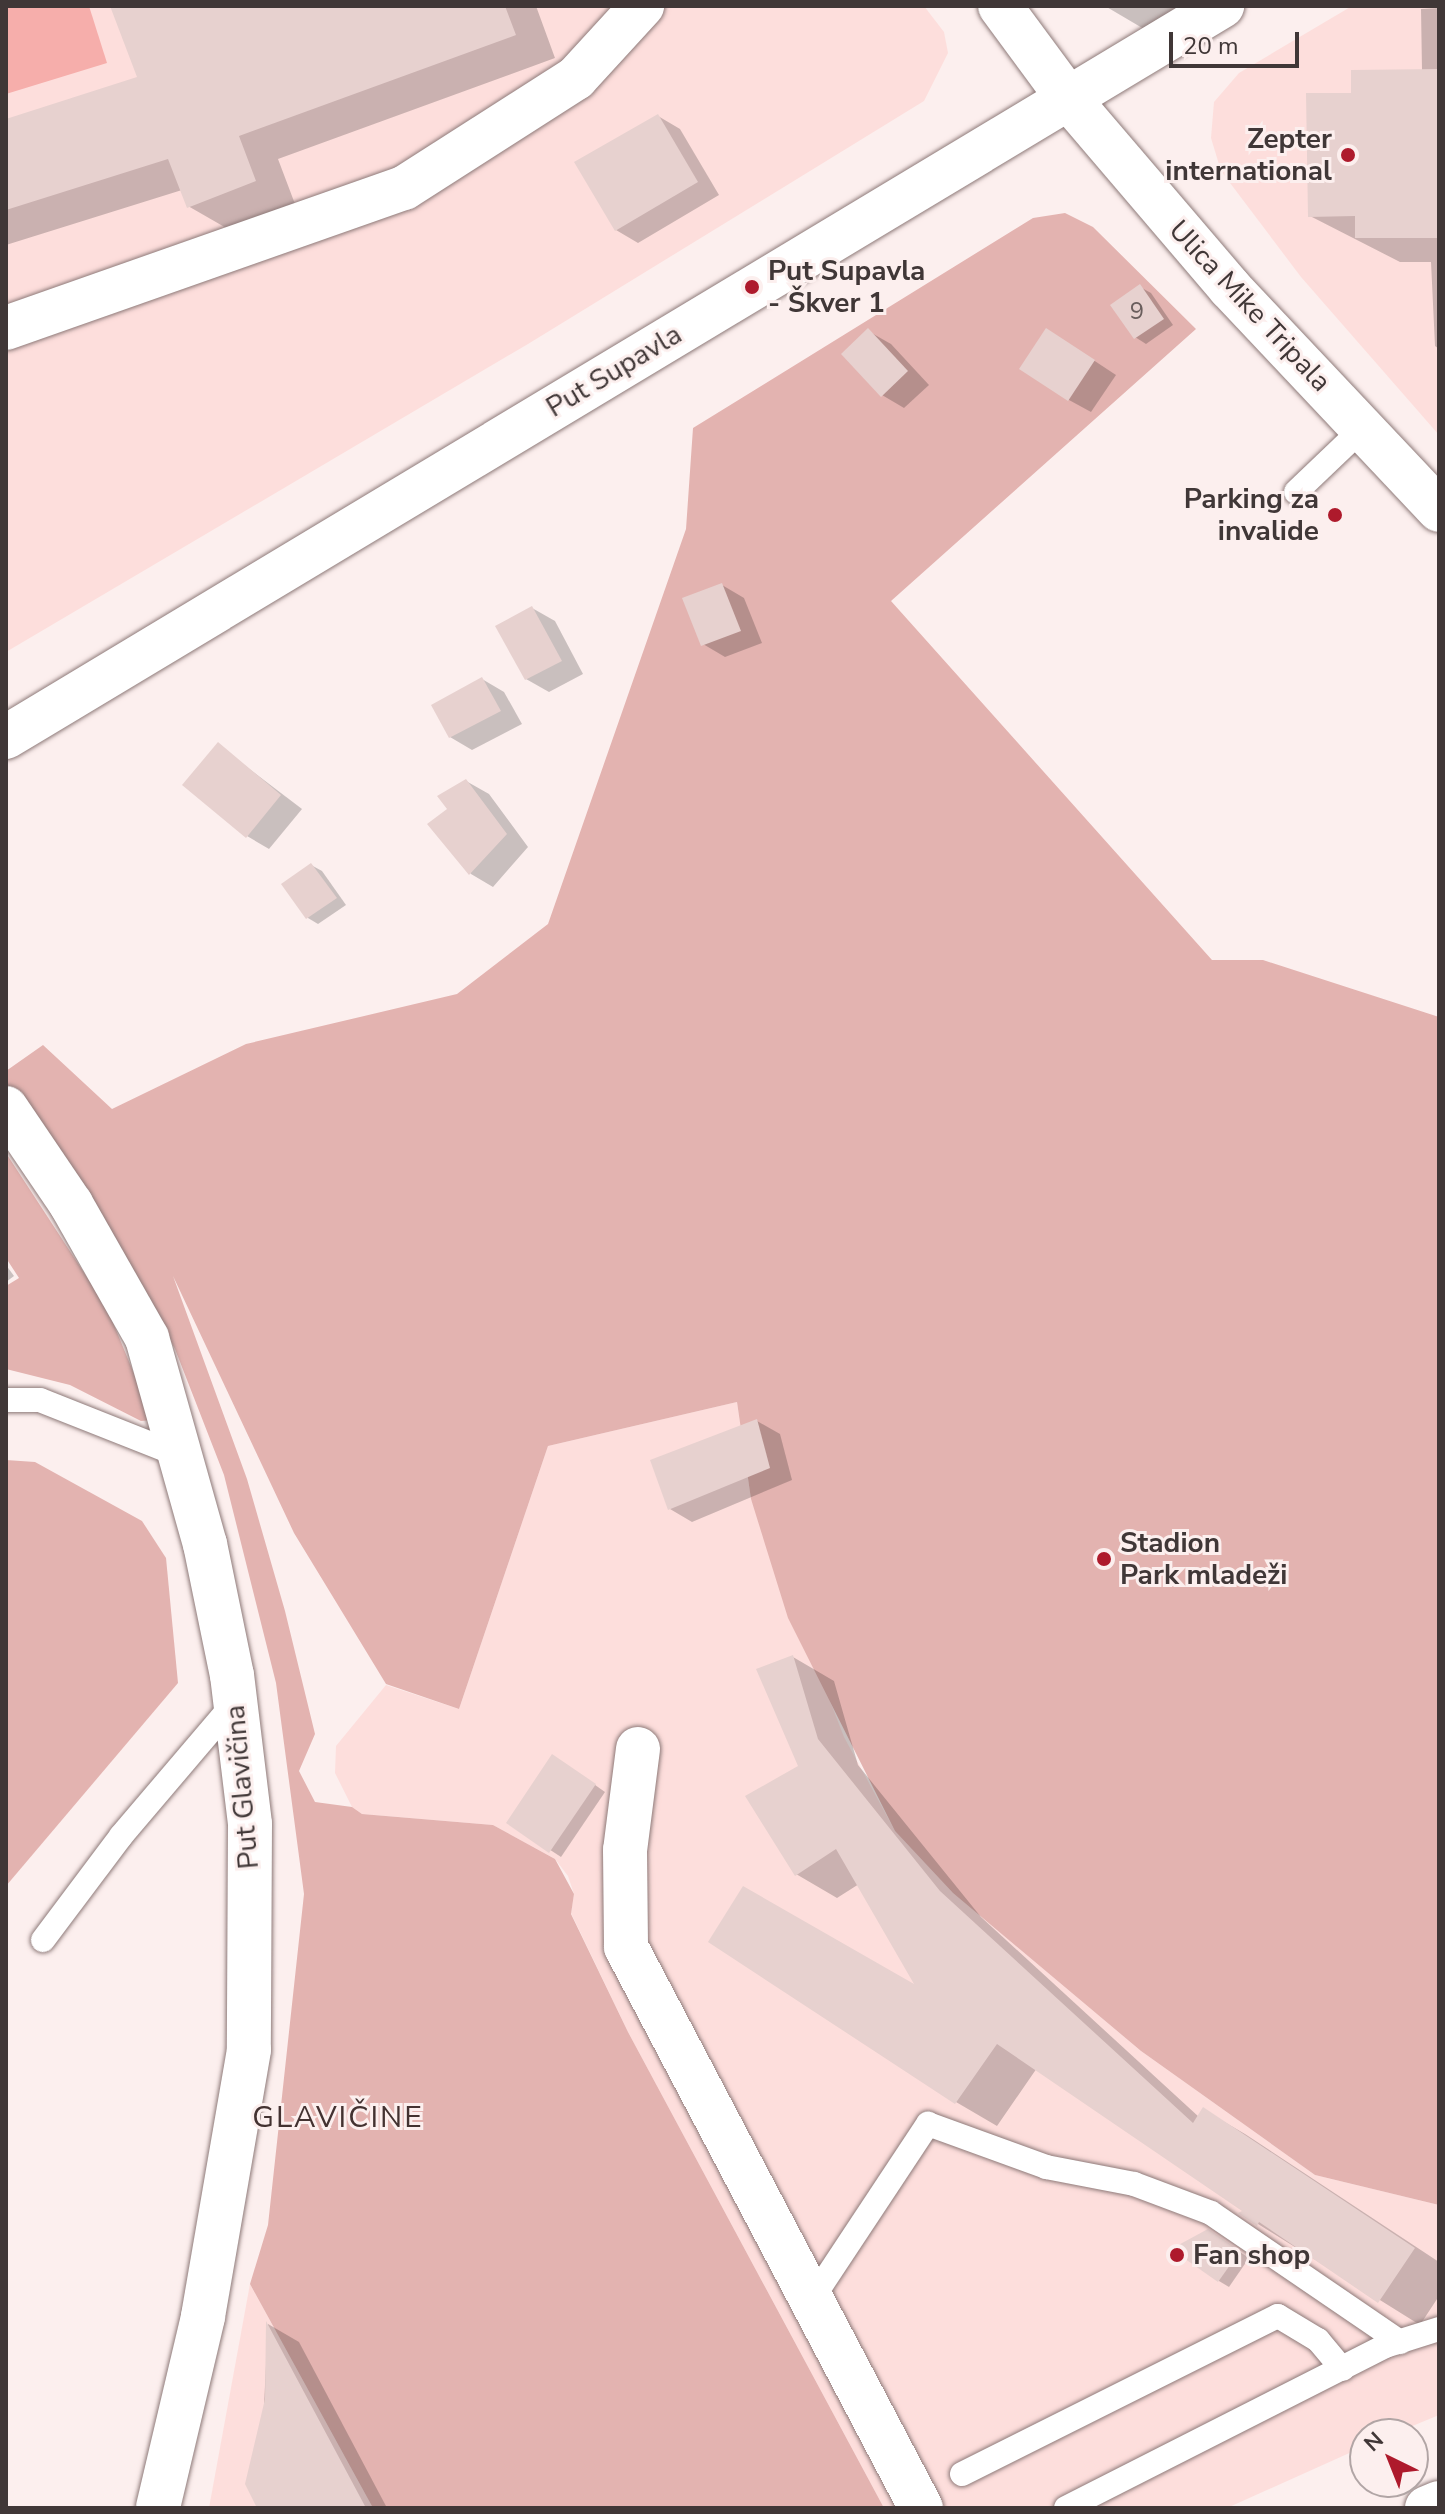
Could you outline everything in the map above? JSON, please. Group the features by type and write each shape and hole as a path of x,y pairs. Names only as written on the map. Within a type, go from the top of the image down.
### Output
{"street":[{"path":"6,328 404,188 576,78 642,6"},
{"name":"Ulica Mike Tripala","path":"1000,6 1067,97 1230,288 1439,510"},
{"name":"Put Supavla","path":"6,737 1222,6"},
{"name":"Put Glavičina","path":"6,1108 71,1204 147,1338 205,1544 235,1702 250,1824 249,2050 203,2317 158,2508"},
{"path":"638,1749 625,1850 626,1947 921,2508"},
{"path":"1427,2508 1439,2503"}],"lane":[{"path":"1296,492 1363,428"},
{"path":"6,1400 40,1400 179,1455"},
{"path":"43,1940 121,1836 235,1702"},
{"path":"810,2302 928,2124 1046,2167 1134,2184 1211,2213 1400,2342"},
{"path":"962,2474 1278,2316 1318,2340 1342,2369"},
{"path":"1066,2508 1342,2369 1400,2342 1439,2329"}],"shaded area":[{"path":"6,6 924,6 944,32 948,53 924,101 528,344 6,652"},
{"path":"6,6 89,6 107,63 6,94"},
{"path":"1352,6 1439,6 1439,435 1301,277 1221,171 1211,138 1214,102 1239,73"},
{"path":"1065,213 1093,227 1196,329 891,601 1212,960 1263,960 1439,1017 1439,2205 1315,2175 1141,2051 953,1893 895,1831 788,1618 751,1499 737,1402 548,1446 459,1709 386,1684 294,1533 173,1276 247,1479 285,1611 315,1734 299,1771 315,1802 352,1807 362,1814 493,1825 555,1859 574,1894 571,1914 628,2032 884,2508 373,2508 250,2284 268,2225 304,1894 276,1683 224,1475 175,1349 118,1245 6,1095 6,1071 43,1045 112,1109 246,1044 457,994 548,924 686,529 693,428 1033,218"},
{"path":"6,1153 107,1308 153,1420 141,1421 70,1385 6,1369 6,1286 19,1278 6,1258"},
{"path":"737,1402 751,1499 844,1737 895,1831 953,1893 1141,2051 1315,2175 1439,2205 1439,2415 1429,2419 1349,2418 1349,2453 1227,2508 884,2508 628,2032 571,1913 574,1894 568,1876 555,1859 493,1825 362,1814 352,1807 335,1773 336,1746 386,1685 459,1709 548,1446"},
{"path":"6,1460 35,1462 142,1521 166,1558 178,1683 6,1886"},
{"path":"250,2284 373,2508 209,2508"}],"building":[{"path":"110,6 505,6 516,35 239,136 256,181 187,208 168,159 6,210 6,119 137,77"},
{"path":"1439,69 1439,238 1355,238 1355,216 1308,217 1306,93 1351,93 1351,70"},
{"path":"658,114 698,182 615,231 574,162"},
{"path":"1140,284 1164,319 1134,339 1110,305"},
{"path":"868,328 908,371 881,397 841,354"},
{"path":"1046,328 1095,360 1068,401 1019,369"},
{"path":"722,583 741,631 701,646 682,598"},
{"path":"532,606 562,661 525,680 495,626"},
{"path":"482,677 501,711 449,738 431,705"},
{"path":"218,742 281,795 246,838 182,785"},
{"path":"466,779 507,834 469,875 427,824 447,809 437,796"},
{"path":"311,863 337,898 306,919 281,884"},
{"path":"757,1419 770,1468 668,1510 650,1460"},
{"path":"793,1655 818,1739 940,1891 1193,2123 1203,2107 1415,2248 1378,2303 1259,2222 1257,2226 1238,2213 1242,2211 997,2044 955,2104 708,1942 743,1886 914,1984 836,1849 795,1876 745,1796 798,1766 756,1669"},
{"path":"552,1754 596,1784 549,1853 506,1823"},
{"path":"1208,2229 1240,2251 1218,2282 1171,2249"},
{"path":"266,2321 366,2508 257,2508 245,2484 265,2399"}],"place":[{"name":"Zepter international","path":"1348,155"},
{"name":"Put Supavla - Škver 1","path":"752,287"},
{"name":"Parking za invalide","path":"1335,515"},
{"name":"Stadion Park mladeži","path":"1104,1559"},
{"name":"Fan shop","path":"1177,2255"}],"district":[{"name":"GLAVIČINE","path":"338,2118"}]}
